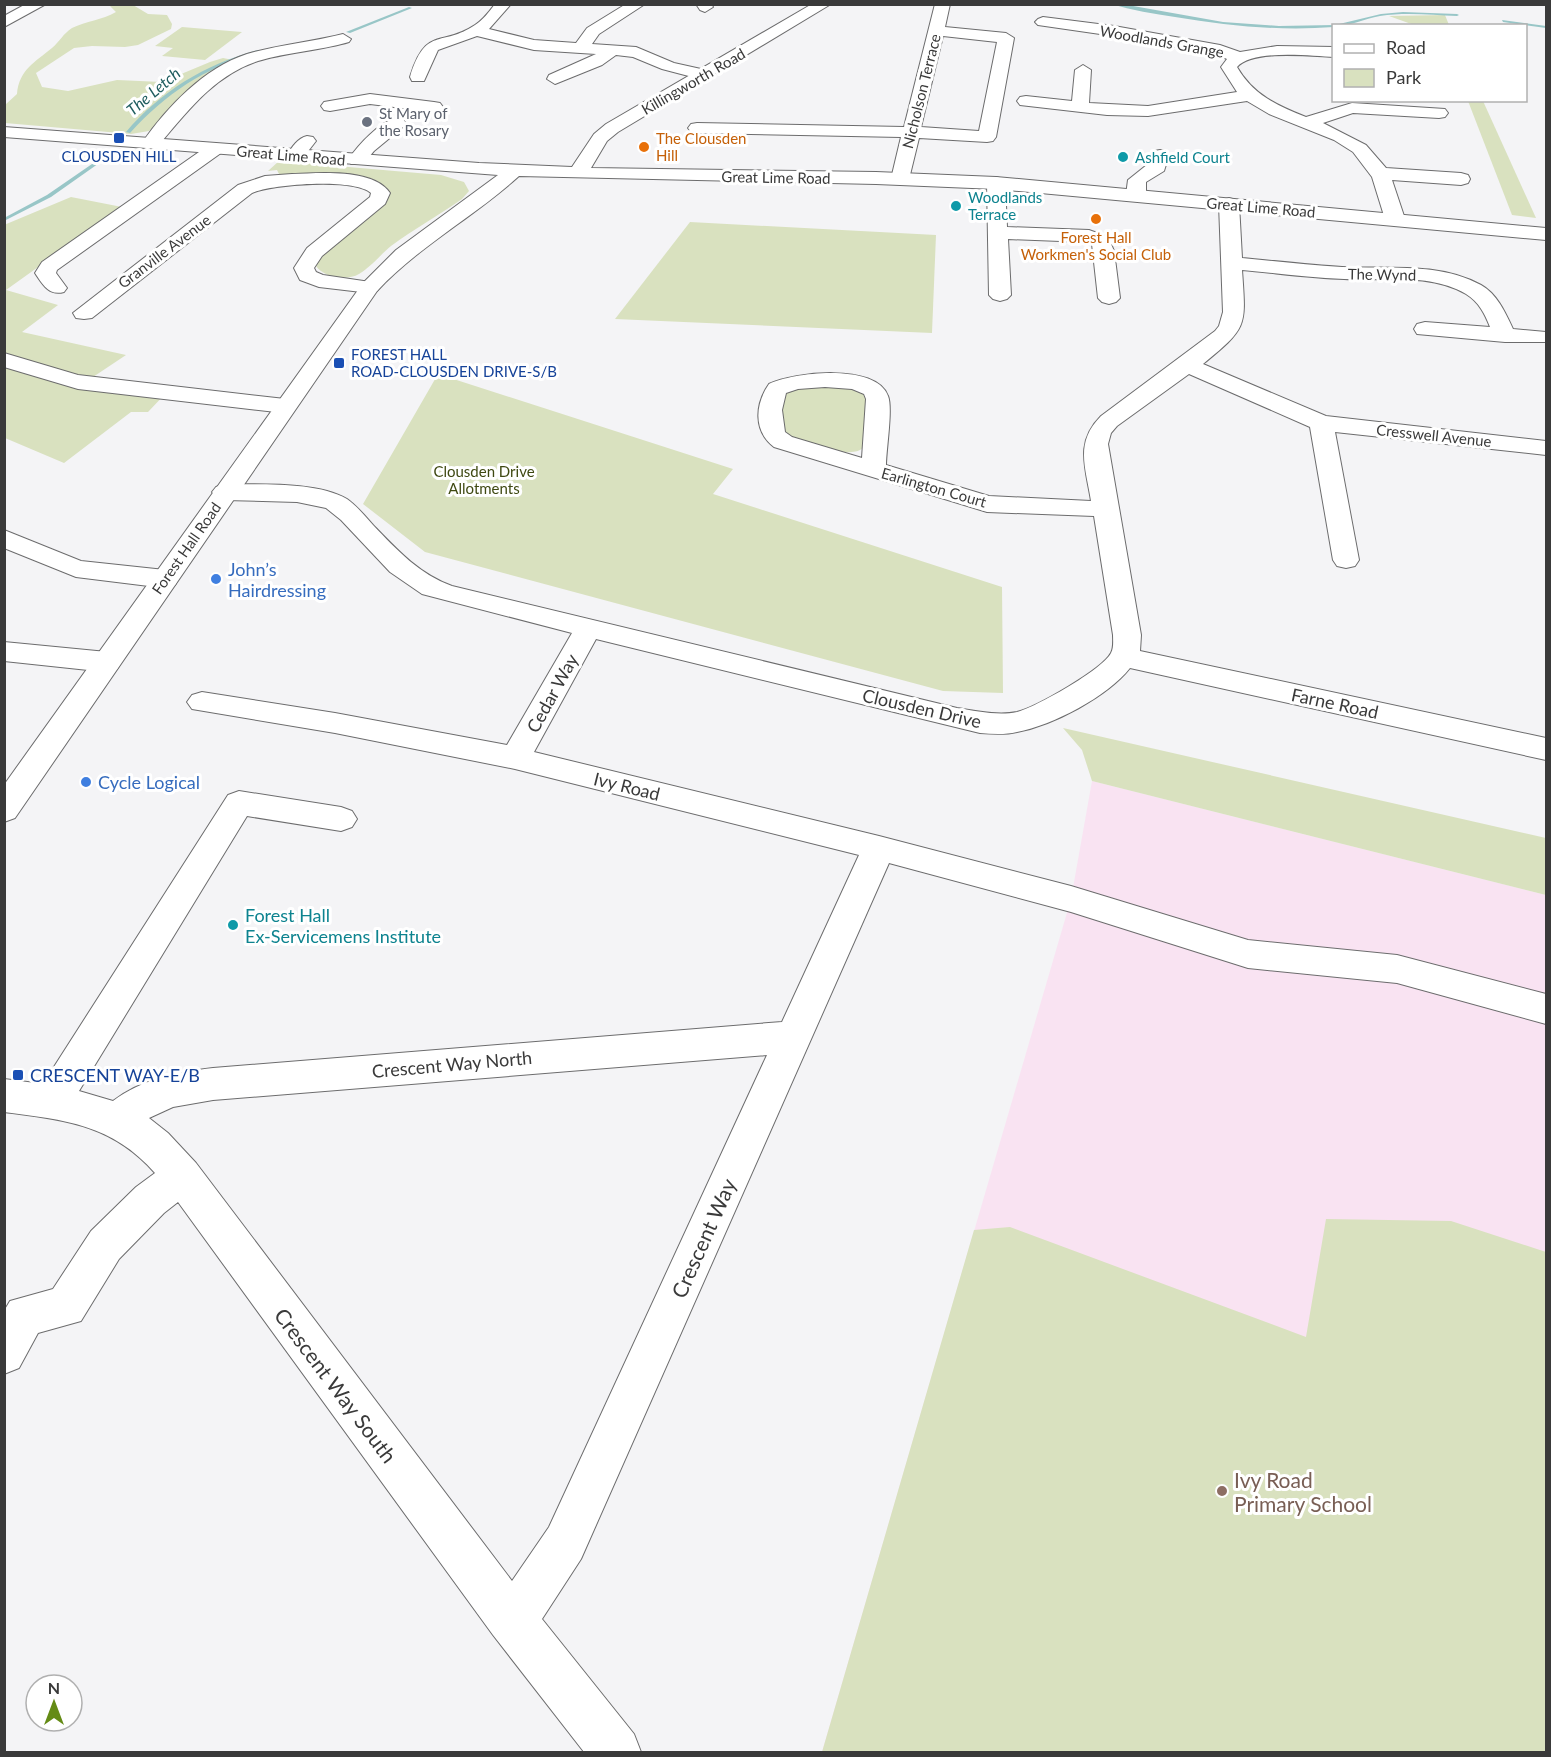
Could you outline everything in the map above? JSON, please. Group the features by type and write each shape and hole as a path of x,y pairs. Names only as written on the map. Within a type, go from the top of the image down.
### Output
{"street":[{"path":"4,22 39,4"},
{"path":"403,66 419,71 424,55 432,46 476,31 504,4"},
{"path":"581,48 593,31 638,4"},
{"name":"Killingworth Road","path":"578,173 600,138 612,128 824,4"},
{"name":"Nicholson Terrace","path":"900,179 943,4"},
{"name":"Woodlands Grange","path":"1043,22 1084,49 1220,50 1238,57"},
{"path":"476,31 522,43 636,52 668,66 704,75"},
{"path":"697,128 910,132 987,137 1006,38 935,31"},
{"path":"151,143 194,94 221,71 251,58 319,50 343,39"},
{"path":"1080,106 1084,49"},
{"path":"536,77 562,82 614,50"},
{"name":"Woodlands Grange","path":"1332,52 1263,52 1238,57 1229,67 1237,82 1250,95 1353,145 1367,156 1379,173 1395,219"},
{"path":"1026,100 1148,111 1250,95"},
{"path":"330,106 370,99 434,107"},
{"path":"1307,122 1352,108 1403,105 1439,113"},
{"path":"357,160 368,147 397,123"},
{"name":"Great Lime Road","path":"4,132 215,149 301,148 357,160 515,170 631,175 900,179 996,183 1546,234"},
{"path":"57,288 45,273 49,266 215,149"},
{"path":"592,150 606,165 631,175"},
{"path":"1136,195 1137,180 1157,167 1160,155"},
{"path":"457,167 479,180 488,195"},
{"name":"Forest Hall Road","path":"4,810 370,287 397,258 488,195 515,170"},
{"path":"1379,173 1461,179"},
{"name":"Granville Avenue","path":"84,313 245,189 271,177 357,181 379,189 381,193 378,200 314,252 304,268 307,276 313,279 370,287"},
{"path":"996,183 1000,295"},
{"path":"1124,657 1126,632 1095,448 1100,429 1187,365 1223,336 1230,327 1234,312 1229,204"},
{"path":"998,232 1089,237 1101,241 1109,298"},
{"name":"The Wynd","path":"1233,263 1339,273 1423,275 1448,280 1474,290 1484,297 1490,304 1505,335"},
{"path":"1425,329 1540,337"},
{"path":"4,360 78,382 285,406"},
{"name":"Cresswell Avenue","path":"1187,365 1321,423 1546,448"},
{"name":"Earlington Court","path":"873,469 878,399 874,390 858,383 806,380 789,382 777,389 770,426 777,439 873,469 987,504 1104,509"},
{"path":"1321,423 1346,560"},
{"name":"Clousden Drive","path":"225,492 307,496 329,500 345,510 419,584 444,593 957,718 998,724 1029,720 1109,673 1124,657"},
{"path":"4,538 76,569 165,579"},
{"name":"Cedar Way","path":"515,759 589,627"},
{"path":"4,651 107,662"},
{"name":"Farne Road","path":"1124,657 1546,749"},
{"name":"Ivy Road","path":"202,702 335,723 515,759 879,848 1047,894 1248,954 1397,969 1546,1009"},
{"path":"52,1102 239,803 341,819"},
{"name":"Crescent Way","path":"510,1618 530,1598 550,1571 565,1543 879,848"},
{"name":"Crescent Way North","path":"118,1119 152,1095 178,1088 794,1037"},
{"name":"Crescent Way South","path":"4,1095 52,1102 118,1119 146,1137 182,1176 510,1618 616,1752"},
{"path":"4,1353 25,1316 66,1306 105,1245 150,1200 182,1176"}],"shaded area":[{"name":"Ivy Road Primary School","path":"1092,781 1546,895 1546,1752 822,1752 1071,899"}],"green space":[{"path":"133,5 148,14 167,15 172,24 171,29 138,45 74,48 36,73 42,87 68,91 117,80 162,82 210,62 223,58 233,60 209,75 149,131 131,134 5,123 5,105 17,94 21,79 29,67 72,28 116,12 110,6"},
{"path":"1445,15 1449,24 1411,24 1389,16"},
{"path":"182,27 242,32 205,60 162,56 173,48 155,46"},
{"path":"1468,102 1483,102 1536,218 1512,215"},
{"path":"279,161 441,175 464,182 469,191 462,199 391,246 359,274 336,277 324,273 316,266 320,256 386,201 389,190 377,181 367,178 280,176 277,170 268,171"},
{"path":"71,197 122,207 6,290 58,305 22,332 126,355 90,379 166,393 148,412 131,412 64,463 5,438 4,225"},
{"path":"690,222 936,235 932,333 615,319"},
{"name":"Clousden Drive Allotments","path":"438,374 733,469 713,494 1002,587 1003,693 943,691 425,552 363,504"},
{"path":"799,385 856,388 868,397 864,447 858,451 838,451 785,435 779,424 784,394"},
{"path":"1063,728 1546,838 1546,895 1092,781 1082,750"},
{"path":"1326,1219 1451,1221 1546,1252 1546,1752 822,1752 974,1230 1010,1227 1306,1337"}],"waterway":[{"name":"The Letch","path":"1113,4 1195,19 1251,26 1307,28 1332,26"},
{"name":"The Letch","path":"348,32 410,8"},
{"name":"The Letch","path":"1344,24 1381,15 1403,13 1457,15"},
{"name":"The Letch","path":"1503,21 1524,24"},
{"name":"The Letch","path":"1527,24 1546,27"},
{"name":"The Letch","path":"128,132 155,104 203,71 258,51"},
{"name":"The Letch","path":"4,220 49,196 110,154"}],"place":[{"name":"St Mary of the Rosary","path":"367,122"},
{"name":"CLOUSDEN HILL","path":"119,138"},
{"name":"The Clousden Hill","path":"644,147"},
{"name":"Ashfield Court","path":"1123,157"},
{"name":"Woodlands Terrace","path":"956,206"},
{"name":"Forest Hall Workmen's Social Club","path":"1096,219"},
{"name":"FOREST HALL ROAD-CLOUSDEN DRIVE-S/B","path":"339,363"},
{"name":"John’s Hairdressing","path":"216,579"},
{"name":"Cycle Logical","path":"86,782"},
{"name":"Forest Hall Ex-Servicemens Institute","path":"233,925"},
{"name":"CRESCENT WAY-E/B","path":"18,1075"},
{"name":"Ivy Road Primary School","path":"1222,1491"}]}
